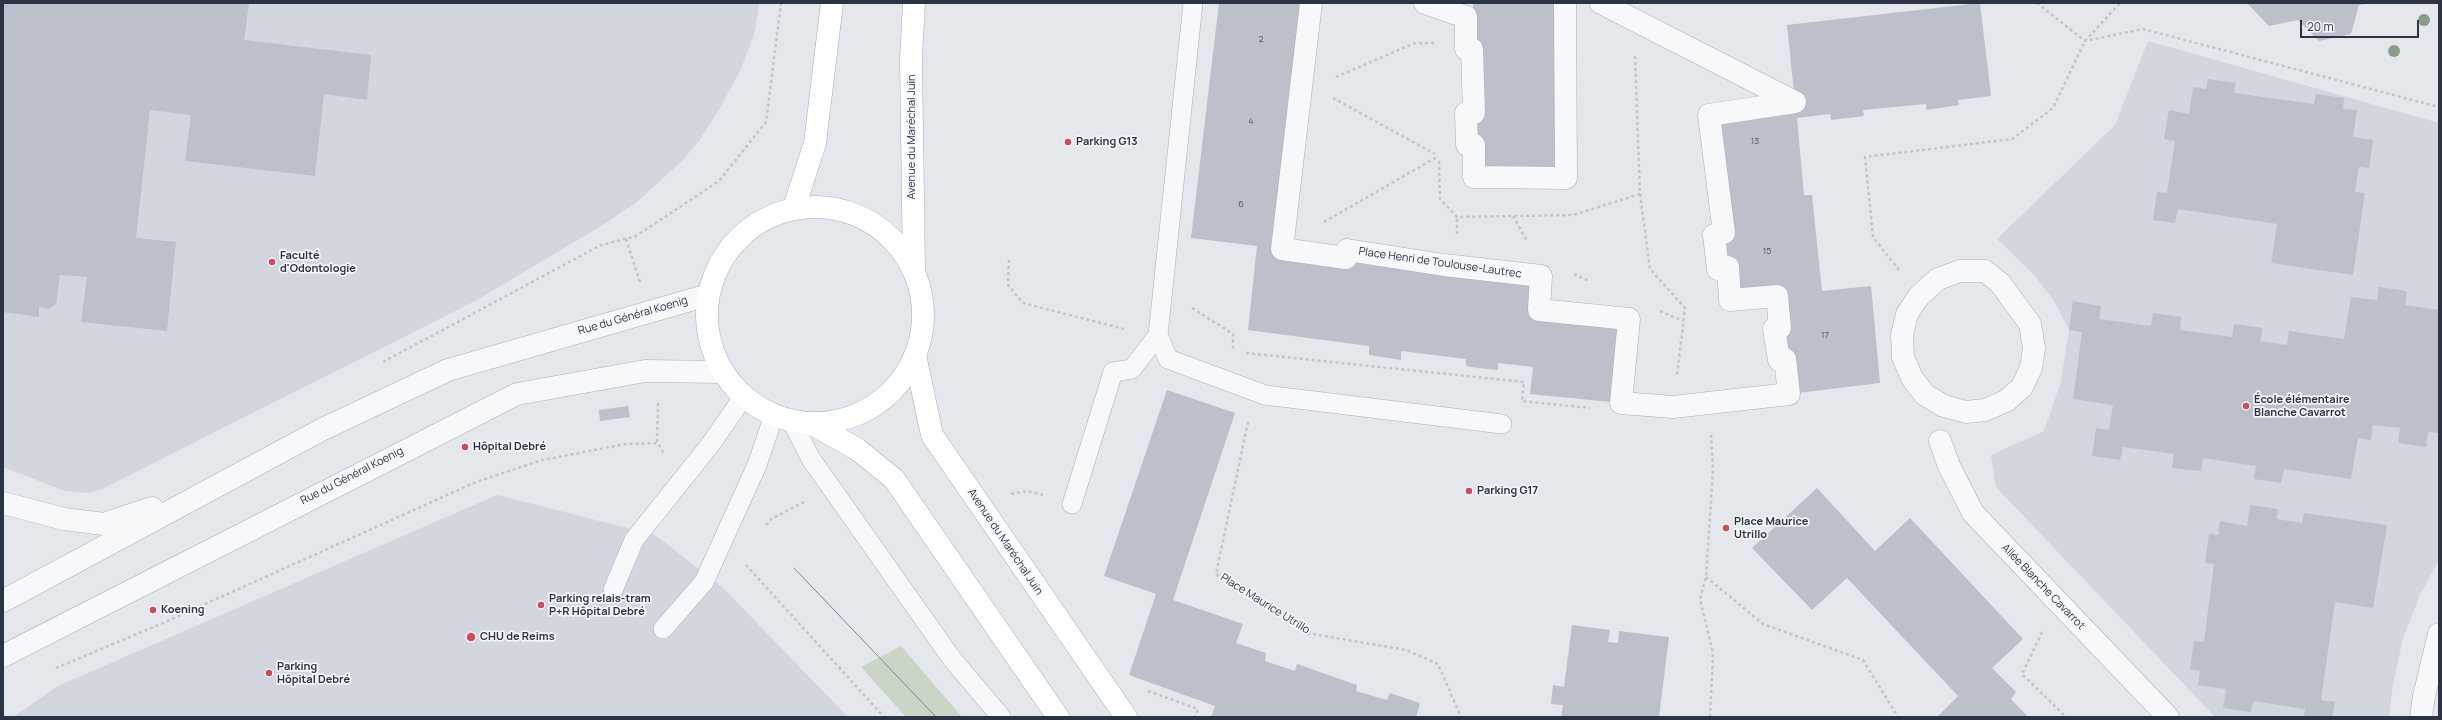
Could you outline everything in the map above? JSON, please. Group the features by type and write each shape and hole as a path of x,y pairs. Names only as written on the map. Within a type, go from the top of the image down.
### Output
{"main road":[{"path":"794,208 815,143 832,3"},
{"name":"Avenue du Maréchal Juin","path":"914,3 911,66 914,271"},
{"path":"791,419 843,419 873,406 898,383 915,355 921,334 923,312 920,292 914,271 894,241 865,219 831,208 794,208 764,219 738,238 719,264 708,295 706,321 711,348 723,372 744,396 791,419 858,449 894,479 1058,717"},
{"name":"Avenue du Maréchal Juin","path":"915,355 932,435 1126,717"}],"street":[{"name":"Place Henri de Toulouse-Lautrec","path":"1311,3 1282,249 1346,258 1347,250 1444,265 1541,276 1539,310 1629,319 1621,403 1673,407 1789,394 1785,359 1779,360 1774,329 1780,328 1777,296 1730,300 1728,267 1718,269 1714,235 1724,233 1709,115 1796,102 1601,3"},
{"path":"1425,3 1466,17 1466,49 1472,49 1474,113 1466,113 1467,145 1474,145 1474,177 1566,178 1565,3"},
{"path":"1960,271 1985,271 2000,283 2030,324 2034,348 2030,368 2022,388 2006,401 1985,410 1966,412 1944,406 1925,395 1912,378 1903,357 1902,335 1907,314 1919,296 1938,279 1960,271"},
{"name":"Rue du Général Koenig","path":"3,601 208,489 323,429 448,370 708,295"},
{"name":"Rue du Général Koenig","path":"3,656 517,394 644,371 723,372"},
{"name":"Allée Blanche Cavarrot","path":"1940,441 1949,466 1973,513 2168,717"},
{"name":"Rue du Général Koenig","path":"3,503 64,519 104,524 208,489"},
{"path":"2421,717 2424,696 2439,634"}],"lane":[{"path":"1193,3 1158,335 1168,359 1265,395 1502,424"},
{"path":"1072,504 1113,372 1132,369 1158,335"},
{"path":"613,590 634,540 710,445 744,396"},
{"path":"663,629 704,582 757,465 791,419 812,459 952,659 1001,717"}],"path":[{"path":"382,363 601,245 636,236 719,181 766,122 781,3"},
{"path":"2037,3 2085,41"},
{"path":"1919,296 1873,237 1865,157 2012,139 2053,108 2085,41 2120,3"},
{"path":"1633,20 1640,194 1650,269 1685,308 1673,407"},
{"path":"2085,41 2143,29 2439,107"},
{"path":"1334,77 1415,43 1441,42 1428,39"},
{"path":"1317,226 1438,156 1326,94"},
{"path":"1513,216 1525,240 1531,245"},
{"path":"1457,217 1457,237"},
{"path":"1009,260 1008,285 1023,303 1136,332 1158,335"},
{"path":"1572,273 1593,282"},
{"path":"1656,309 1683,321"},
{"name":"Place Maurice Utrillo","path":"1255,391 1216,574 1307,633 1406,650 1438,664 1461,717"},
{"path":"51,670 163,623 476,482 542,460 626,444 658,443"},
{"path":"761,529 771,519 832,488"},
{"path":"976,500 1027,491 1072,504"},
{"path":"723,541 884,717"},
{"path":"1710,717 1713,653 1700,599 1706,577 1763,624 1863,660 1898,717"},
{"path":"2057,601 2022,674 2066,717"}],"shaded area":[{"name":"Faculté d'Odontologie","path":"3,3 759,3 755,31 741,69 720,108 699,141 682,161 638,201 606,223 477,300 100,490 86,493 65,491 3,467"},
{"path":"2148,41 2439,123 2439,560 2420,595 2403,638 2393,684 2389,717 2215,717 1996,487 1991,455 2044,431 2061,382 2069,330 2054,301 2035,276 1997,239 2115,125"},
{"name":"CHU de Reims","path":"497,495 655,535 722,587 848,717 13,717 58,686"}],"green space":[{"path":"901,646 962,717 906,717 861,667"}],"building":[{"path":"3,3 249,3 244,40 371,55 367,100 324,94 315,176 185,161 191,115 150,110 136,238 176,242 167,331 81,322 87,277 60,275 56,304 49,309 39,307 39,317 3,312"},
{"path":"1219,3 1311,3 1282,249 1541,276 1539,310 1629,319 1621,403 1530,394 1533,367 1498,363 1498,370 1478,368 1466,366 1466,359 1401,351 1401,360 1369,355 1369,346 1248,330 1257,246 1191,238"},
{"path":"1473,3 1565,3 1566,178 1474,177"},
{"path":"1980,3 1991,96 1958,100 1959,105 1926,110 1926,104 1863,110 1864,116 1831,120 1830,114 1797,118 1804,195 1812,195 1822,291 1871,286 1880,383 1789,394 1777,295 1730,300 1709,115 1795,102 1787,25"},
{"path":"2247,3 2366,4 2359,5 2351,34 2319,41 2298,20 2269,26"},
{"path":"2208,79 2236,83 2234,93 2314,104 2316,94 2344,98 2343,109 2357,110 2353,137 2373,140 2369,168 2359,167 2355,192 2365,193 2353,275 2271,263 2277,224 2178,209 2175,223 2153,220 2157,192 2167,193 2175,141 2164,139 2169,110 2189,114 2193,87 2206,89"},
{"path":"2379,287 2407,291 2405,305 2439,310 2439,433 2428,432 2426,447 2398,443 2400,428 2373,425 2371,440 2358,438 2351,479 2284,469 2281,483 2254,479 2256,466 2203,458 2201,471 2172,468 2174,454 2123,447 2120,460 2092,456 2096,428 2109,430 2113,405 2073,399 2082,332 2069,330 2073,301 2101,306 2099,319 2151,326 2153,313 2181,317 2180,330 2232,337 2234,324 2263,328 2260,341 2287,345 2289,331 2344,339 2351,297 2377,300"},
{"path":"1167,390 1235,413 1173,600 1243,624 1236,643 1266,653 1265,661 1295,671 1297,664 1357,685 1356,691 1387,700 1390,693 1420,703 1416,717 1211,717 1215,706 1129,675 1156,594 1104,576"},
{"path":"628,406 630,417 600,421 599,410"},
{"path":"1817,488 1875,551 1910,518 2023,639 1992,668 2016,692 2011,699 2028,717 1937,717 1958,696 1847,578 1812,610 1752,548"},
{"path":"2250,505 2278,509 2277,519 2302,523 2304,513 2387,525 2373,608 2335,602 2321,700 2335,702 2332,717 2304,717 2305,709 2253,701 2251,712 2223,708 2226,689 2198,685 2200,671 2190,669 2194,641 2204,642 2214,564 2205,563 2209,534 2218,535 2220,521 2247,526"},
{"path":"1572,625 1610,630 1608,642 1618,643 1619,631 1669,637 1659,717 1561,717 1563,705 1551,704 1553,685 1564,687"}],"tram line":[{"path":"794,568 936,717"}],"place":[{"name":"Parking G13","path":"1068,142"},
{"name":"Faculté d'Odontologie","path":"272,262"},
{"name":"École élémentaire Blanche Cavarrot","path":"2246,406"},
{"name":"Hôpital Debré","path":"465,447"},
{"name":"Parking G17","path":"1469,491"},
{"name":"Place Maurice Utrillo","path":"1726,528"},
{"name":"Parking relais-tram P+R Hôpital Debré","path":"541,605"},
{"name":"Koening","path":"153,610"},
{"name":"CHU de Reims","path":"471,637"},
{"name":"Parking Hôpital Debré","path":"269,673"}]}
